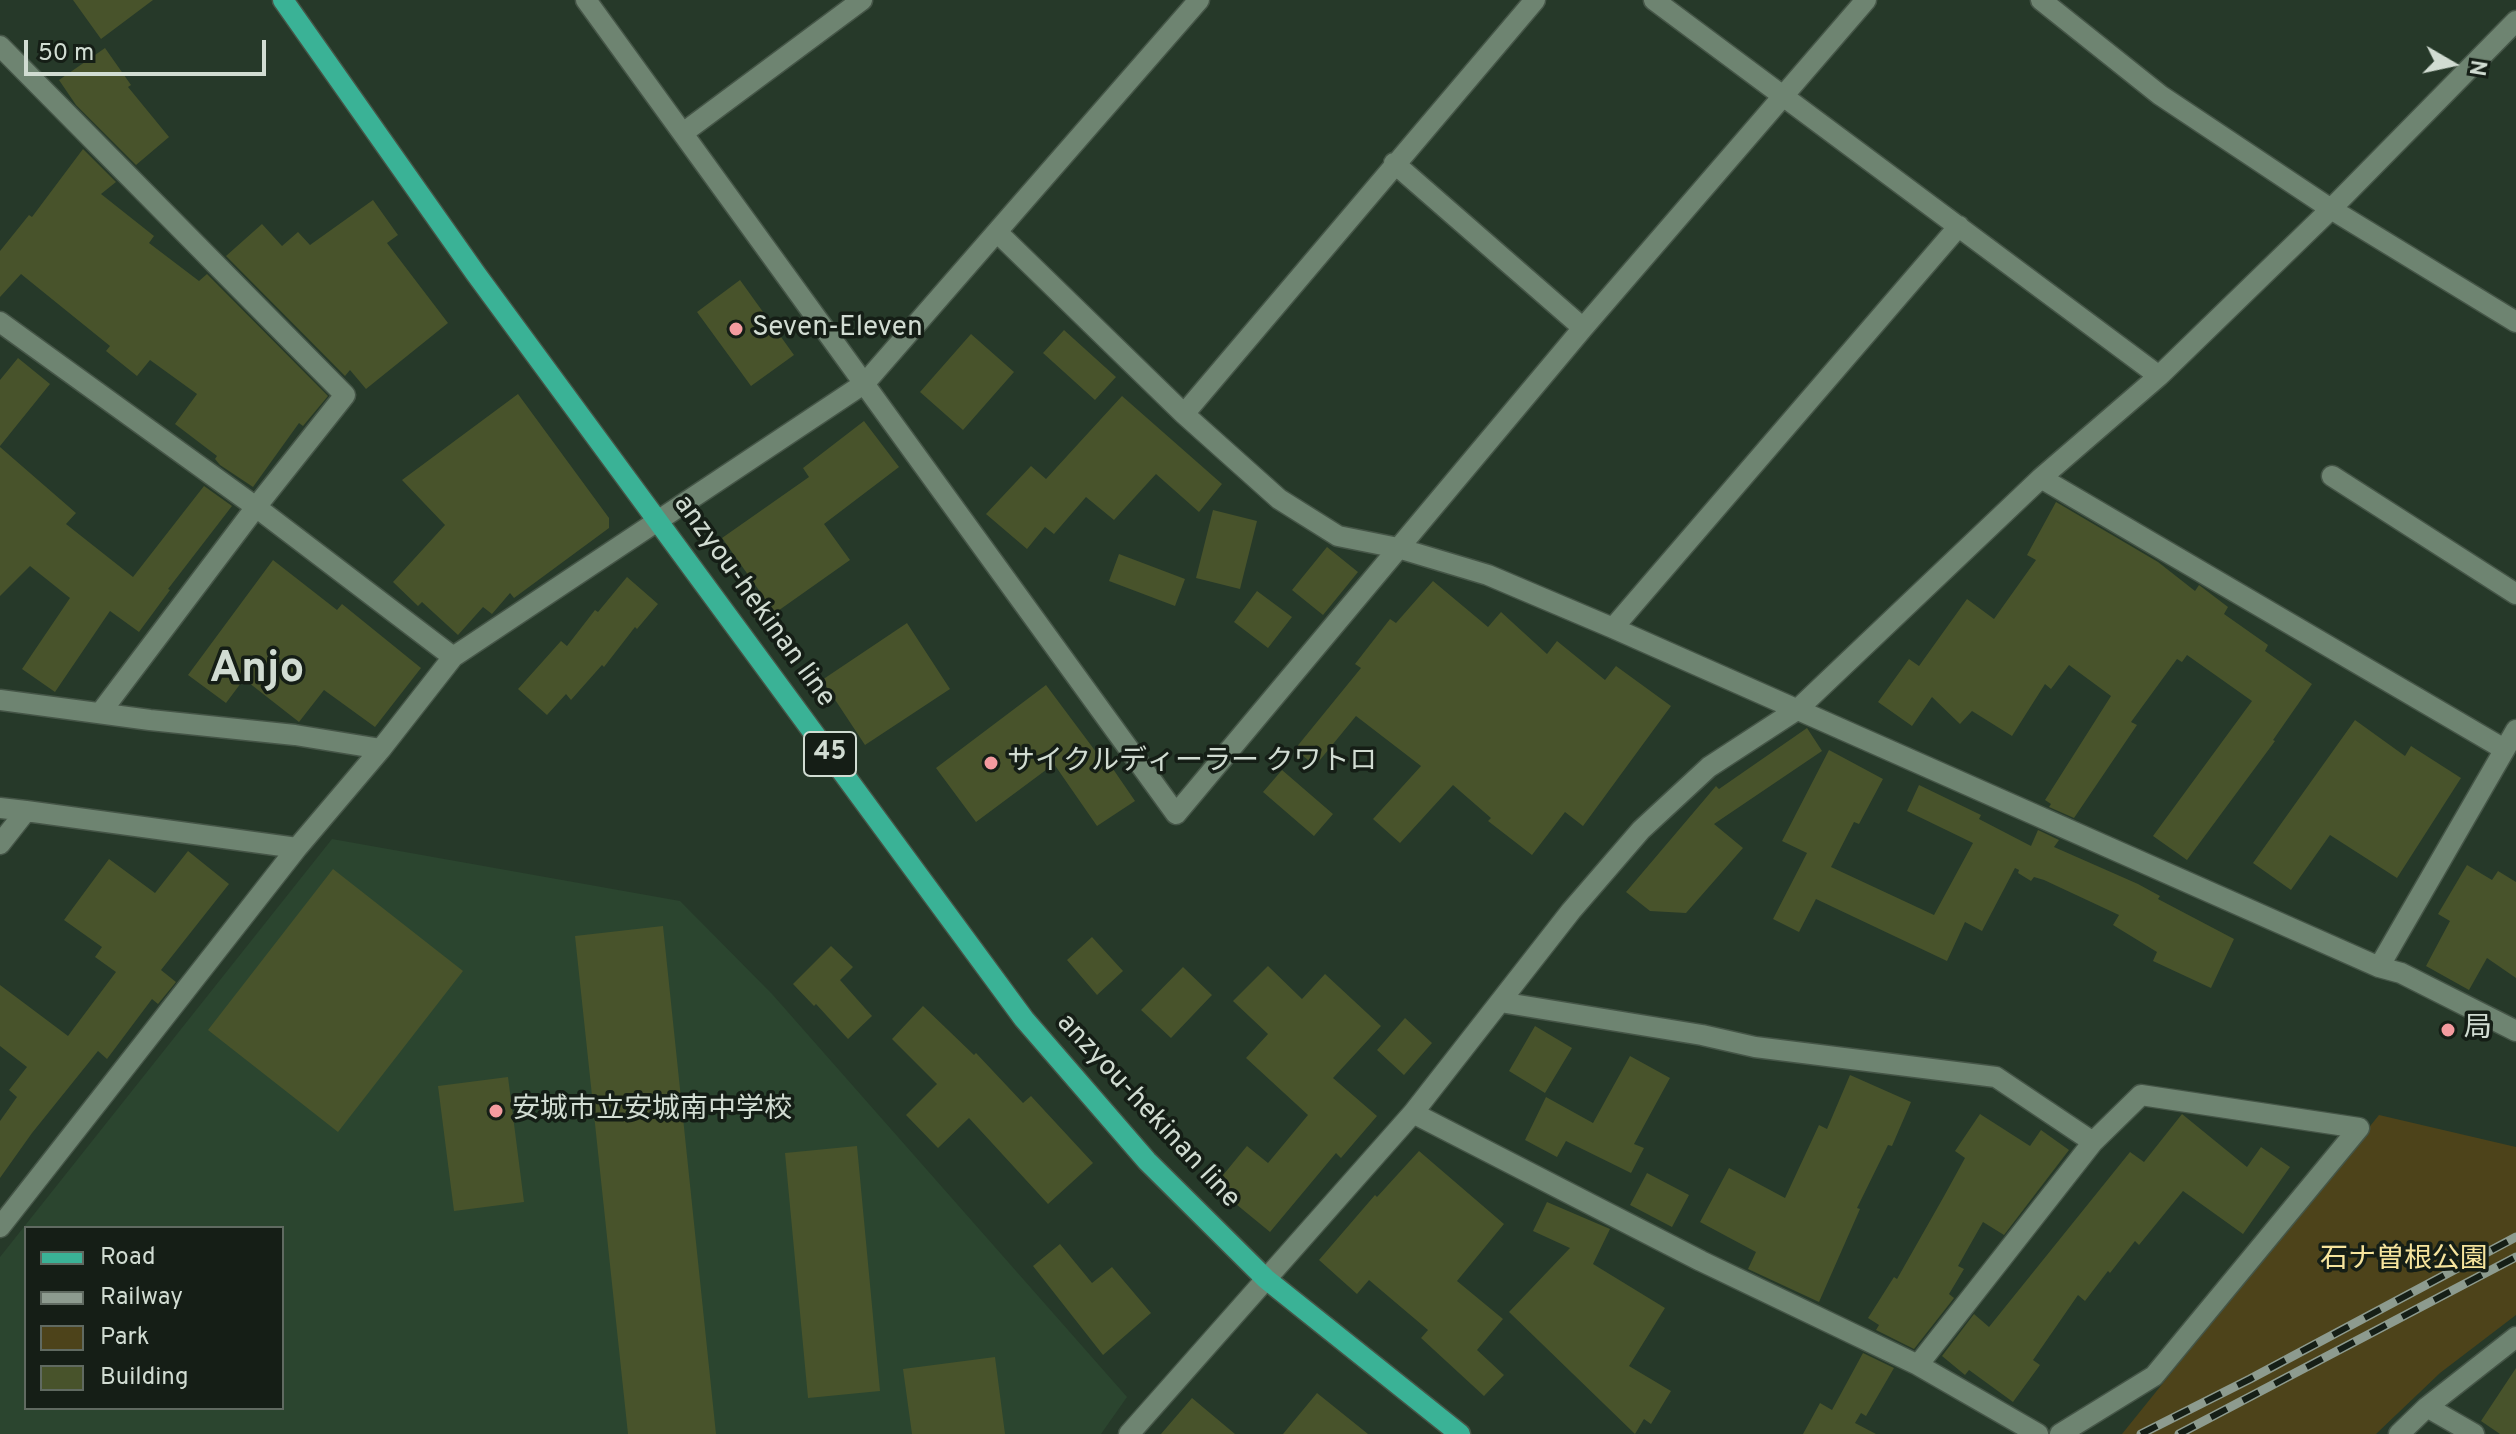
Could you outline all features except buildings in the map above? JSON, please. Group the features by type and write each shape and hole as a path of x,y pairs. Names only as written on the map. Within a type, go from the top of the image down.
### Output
{"main road":[{"name":"anzyou-hekinan line","path":"283,0 476,274 1024,1019 1147,1161 1266,1279 1460,1434"}],"street":[{"path":"586,0 1176,814 1314,653 1368,582 1583,328 1866,0"},
{"path":"683,133 862,0"},
{"path":"0,1227 297,848 381,749 453,657 865,383 1199,0"},
{"path":"1184,414 1535,0"},
{"path":"1654,0 2159,376"},
{"path":"2041,0 2160,95 2331,209 2516,322"},
{"path":"1129,1434 1413,1113 1571,911 1641,830 1709,767 1798,709 2041,478 2159,376 2331,209 2516,21"},
{"path":"0,46 345,395 101,712"},
{"path":"1394,163 1583,328"},
{"path":"1613,628 1959,226"},
{"path":"997,232 1184,414 1279,499 1338,536 1398,548 1488,575 2379,967 2401,973 2516,1031"},
{"path":"0,322 256,507 453,657"},
{"path":"2332,476 2516,594"},
{"path":"2041,478 2504,749"},
{"path":"0,700 295,735 381,749"},
{"path":"2379,967 2516,730"},
{"path":"0,808 297,848"},
{"path":"0,844 26,811"},
{"path":"1500,1002 1702,1035 1755,1047 1996,1077 2093,1142"},
{"path":"1918,1365 2093,1142 2141,1095 2359,1128 2154,1376 2060,1434"},
{"path":"1413,1113 1701,1261 1918,1365 2038,1434"},
{"path":"2399,1434 2427,1407 2516,1337"},
{"path":"2427,1407 2474,1434"}],"shaded area":[{"name":"安城市立安城南中学校","path":"332,839 680,901 772,994 1127,1397 1101,1434 0,1434 0,1257 24,1227 24,1410 284,1410 284,1226 25,1226"}],"green space":[{"name":"石ナ曽根公園","path":"2379,1115 2516,1147 2516,1315 2440,1373 2376,1434 2122,1434"}],"railway":[{"path":"2141,1434 2516,1237"},
{"path":"2179,1434 2516,1257"}],"place":[{"name":"Seven-Eleven","path":"736,329"},
{"name":"サイクルディーラー クワトロ","path":"991,763"},
{"name":"局","path":"2448,1030"},
{"name":"安城市立安城南中学校","path":"496,1111"}],"district":[{"name":"Anjo","path":"257,672"}]}
